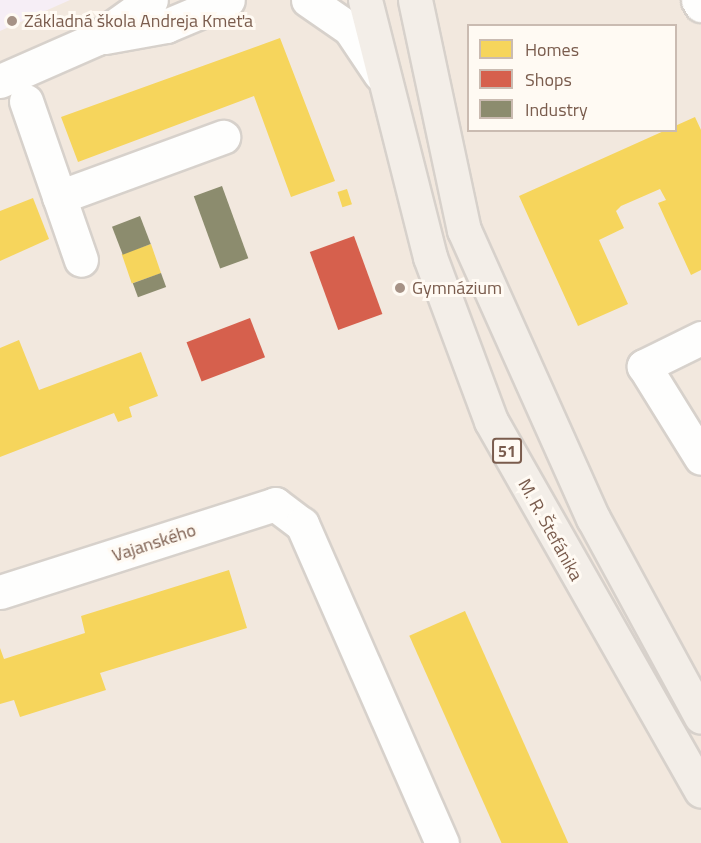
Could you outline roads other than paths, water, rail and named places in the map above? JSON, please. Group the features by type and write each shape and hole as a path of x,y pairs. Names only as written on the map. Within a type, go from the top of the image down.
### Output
{"main road":[{"name":"M. R. Štefánika","path":"365,0 382,80 430,256 491,421 701,791"},
{"path":"415,0 464,231 588,507 701,717"}],"street":[{"path":"0,81 98,38 151,0"},
{"path":"98,38 166,26 228,0"},
{"name":"M. R. Štefánika","path":"308,0 350,29 382,80"},
{"path":"698,0 701,5"},
{"path":"26,101 81,260"},
{"path":"59,197 223,137"},
{"path":"701,338 644,366 701,458"},
{"name":"Vajanského","path":"0,592 275,504 302,524 442,843"}],"place":[{"name":"Základná škola Andreja Kmeťa","path":"12,21"},
{"name":"Gymnázium","path":"400,288"}]}
